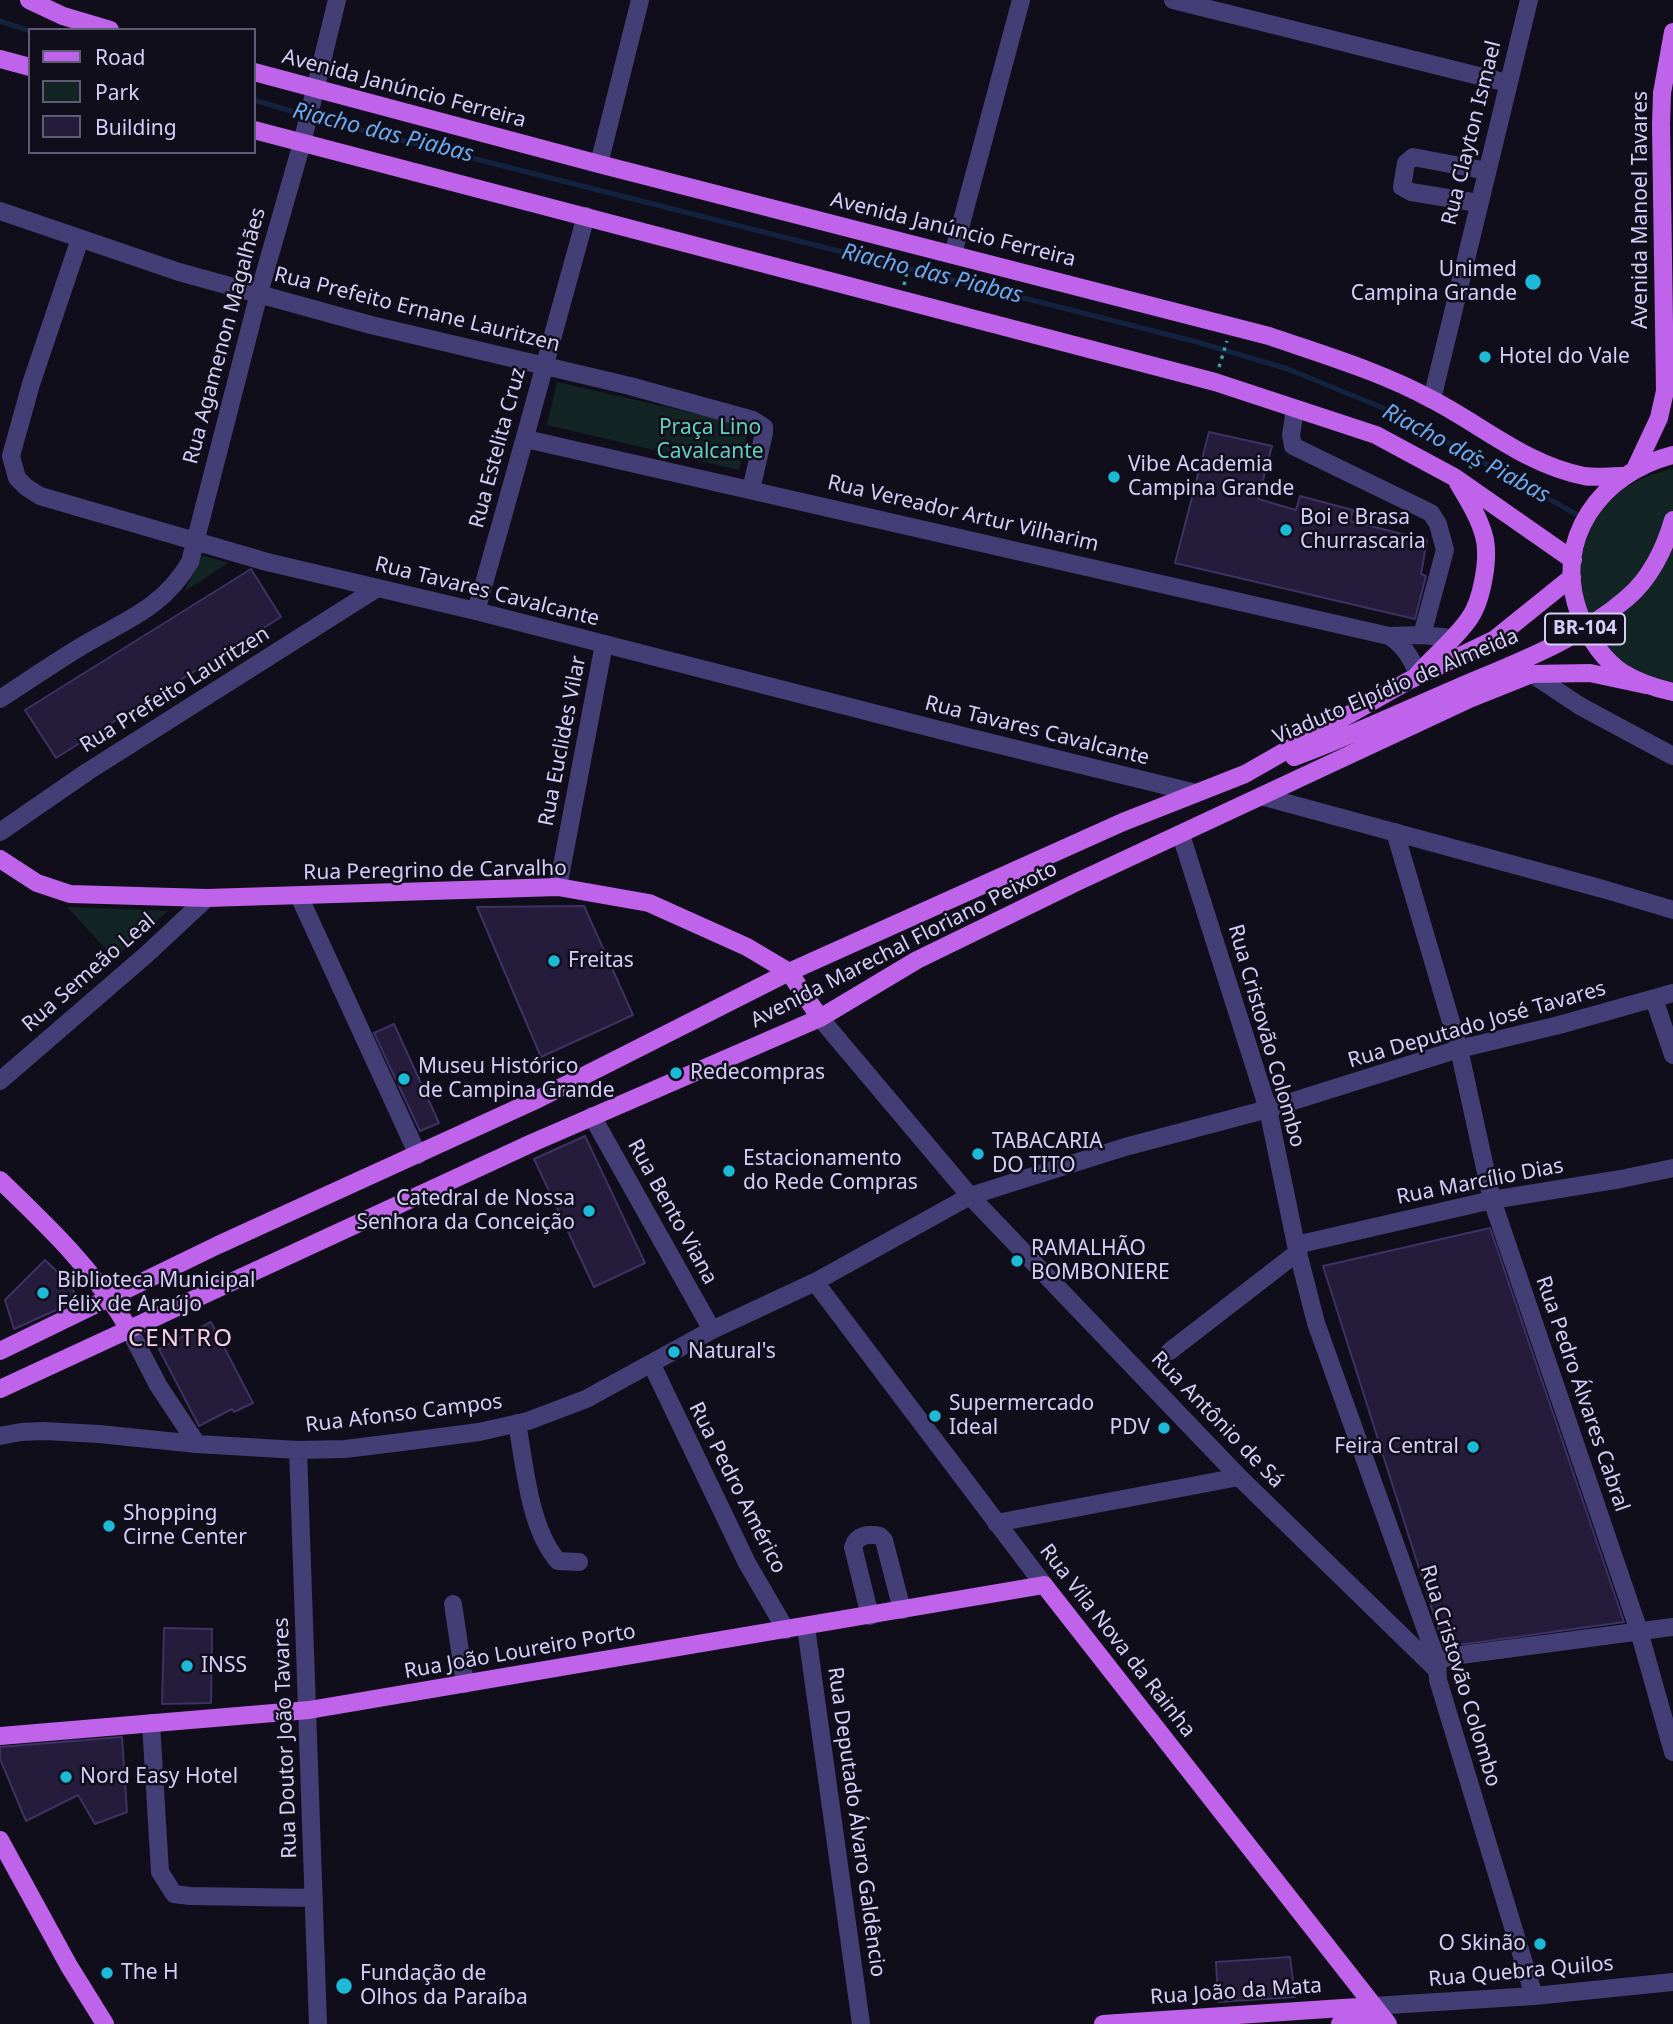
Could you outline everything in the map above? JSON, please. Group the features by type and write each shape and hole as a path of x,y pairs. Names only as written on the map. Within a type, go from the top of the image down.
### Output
{"main road":[{"path":"29,0 63,16 103,28"},
{"name":"Avenida Manoel Tavares","path":"1629,472 1659,418 1665,391 1661,125 1662,93 1673,32"},
{"path":"0,59 28,66"},
{"name":"Avenida Janúncio Ferreira","path":"256,73 599,164 1269,336 1351,365 1432,399 1513,448 1555,468 1587,476 1629,472"},
{"path":"256,131 1215,382 1376,435 1462,473 1572,569"},
{"name":"BR-104","path":"1673,455 1629,472 1595,503 1584,520 1577,540 1572,569 1576,603 1585,628 1600,652 1621,671 1646,685 1673,692"},
{"path":"1415,677 1470,618 1480,595 1485,566 1485,538 1462,473"},
{"name":"Viaduto Elpídio de Almeida","path":"1245,774 1337,740 1519,661 1599,619 1630,596 1647,575 1662,551 1673,520"},
{"name":"Avenida Marechal Floriano Peixoto","path":"0,1351 218,1245 418,1155 666,1036 789,972 1124,822 1245,774 1415,677 1495,639 1572,569"},
{"name":"Avenida Marechal Floriano Peixoto","path":"0,1389 592,1116 820,1018 917,960 1467,700 1532,674 1590,673 1646,685"},
{"name":"Rua Peregrino de Carvalho","path":"0,859 37,883 70,894 206,898 558,887 649,903 747,947 789,972 820,1018"},
{"path":"0,1180 60,1238 110,1297 129,1329"},
{"name":"Rua João Loureiro Porto","path":"0,1736 309,1710 1044,1585"},
{"name":"Rua Vila Nova da Rainha","path":"1044,1585 1387,2023"},
{"path":"0,1840 104,2024"},
{"name":"Rua João da Mata","path":"1103,2024 1373,2006"},
{"name":"Rua João da Mata","path":"1340,2024 1387,2023"}],"street":[{"name":"Rua Agamenon Magalhães","path":"0,699 78,648 155,604 179,580 190,562 259,293 302,143 337,0"},
{"path":"599,164 639,0"},
{"path":"953,254 1021,0"},
{"path":"1172,0 1507,83"},
{"name":"Rua Clayton Ismael","path":"1432,399 1529,0"},
{"path":"1478,203 1411,192 1402,187 1406,163 1413,157 1486,171"},
{"name":"Rua Prefeito Ernane Lauritzen","path":"0,211 179,272 371,325 630,387 759,423 764,427 764,433 751,490"},
{"name":"Rua Estelita Cruz","path":"476,611 586,216"},
{"name":"Rua Tavares Cavalcante","path":"80,239 11,456 17,478 40,496 194,542 376,589 476,611 984,742 1196,793"},
{"path":"1295,409 1291,435 1293,446 1431,513 1438,524 1445,550 1422,635"},
{"name":"Rua Vereador Artur Vilharim","path":"526,439 1389,636 1451,638"},
{"name":"Rua Prefeito Lauritzen","path":"0,832 87,772 376,589"},
{"path":"1389,636 1398,641 1406,651 1415,677"},
{"name":"Rua Euclides Vilar","path":"558,887 604,644"},
{"path":"1532,674 1580,706 1673,756"},
{"path":"1261,796 1604,889 1673,911"},
{"name":"Rua Pedro Álvares Cabral","path":"1395,832 1459,1049 1492,1200 1639,1631 1673,1752"},
{"name":"Rua Cristovão Colombo","path":"1181,835 1268,1109 1297,1248 1316,1323 1436,1665 1534,1996"},
{"path":"299,896 418,1155"},
{"name":"Rua Semeão Leal","path":"0,1081 147,954 206,898"},
{"name":"Rua Deputado José Tavares","path":"971,1196 1125,1147 1268,1109 1459,1049 1673,993"},
{"path":"1654,999 1673,1055"},
{"name":"Rua Peregrino de Carvalho","path":"820,1018 971,1196"},
{"name":"Rua Bento Viana","path":"592,1116 712,1330"},
{"name":"Rua Marcílio Dias","path":"1297,1248 1492,1200 1673,1168"},
{"name":"Rua Afonso Campos","path":"0,1436 44,1431 197,1444 298,1450 345,1449 479,1432 517,1423 586,1399 712,1330 815,1282 971,1196"},
{"name":"Rua Antônio de Sá","path":"971,1196 1239,1477 1436,1665"},
{"path":"1170,1351 1297,1248"},
{"name":"Rua Vila Nova da Rainha","path":"815,1282 1044,1585"},
{"path":"129,1329 158,1385 197,1444"},
{"name":"Rua Pedro Américo","path":"652,1365 747,1563 786,1630"},
{"path":"517,1423 530,1498 548,1550 558,1561 579,1562"},
{"name":"Rua Doutor João Tavares","path":"298,1450 318,2024"},
{"path":"996,1523 1239,1477"},
{"path":"870,1616 853,1547 855,1541 863,1535 880,1536 884,1540 902,1610"},
{"path":"453,1604 465,1684"},
{"name":"Rua Deputado Álvaro Galdêncio","path":"806,1627 861,2024"},
{"path":"1436,1665 1453,1656 1673,1627"},
{"path":"151,1723 160,1872 174,1894 314,1898"},
{"name":"Rua Quebra Quilos","path":"1373,2006 1534,1996 1673,1982"}],"path":[{"path":"905,281 911,257"},
{"path":"1220,364 1227,341"},
{"path":"1462,473 1480,450"}],"green space":[{"name":"Praça Lino Cavalcante","path":"557,382 749,426 739,470 547,425"},
{"path":"1673,469 1673,685 1629,668 1608,650 1592,623 1583,594 1581,566 1587,539 1599,515 1617,494 1642,478"},
{"path":"202,555 228,563 184,592"},
{"path":"67,907 168,911 114,958"}],"building":[{"name":"Boi e Brasa Churrascaria","path":"1209,432 1272,446 1258,499 1296,510 1300,496 1353,510 1350,521 1427,540 1421,574 1426,576 1415,619 1175,563"},
{"path":"251,569 281,617 56,758 25,710"},
{"name":"Freitas","path":"584,906 633,1015 541,1057 477,907"},
{"name":"Museu Histórico de Campina Grande","path":"394,1024 439,1123 420,1131 374,1033"},
{"name":"Catedral de Nossa Senhora da Conceição","path":"585,1136 645,1263 594,1287 534,1159"},
{"name":"Feira Central","path":"1490,1228 1624,1622 1444,1647 1323,1266"},
{"name":"Biblioteca Municipal Félix de Araújo","path":"45,1260 72,1286 76,1301 14,1329 5,1300"},
{"path":"211,1322 253,1403 234,1412 232,1409 199,1426 159,1349"},
{"name":"INSS","path":"164,1628 212,1629 211,1703 162,1704"},
{"name":"Nord Easy Hotel","path":"122,1737 127,1812 95,1824 78,1795 26,1821 0,1759 0,1747"},
{"path":"1290,1957 1295,1997 1218,2002 1216,1962"}],"waterway":[{"name":"Riacho das Piabas","path":"0,21 28,30"},
{"name":"Riacho das Piabas","path":"256,101 318,119 1197,342 1288,369 1393,412 1583,518"}],"place":[{"name":"Unimed Campina Grande","path":"1533,282"},
{"name":"Hotel do Vale","path":"1485,357"},
{"name":"Vibe Academia Campina Grande","path":"1114,477"},
{"name":"Boi e Brasa Churrascaria","path":"1286,530"},
{"name":"Freitas","path":"554,961"},
{"name":"Redecompras","path":"676,1073"},
{"name":"Museu Histórico de Campina Grande","path":"404,1079"},
{"name":"TABACARIA DO TITO","path":"978,1154"},
{"name":"Estacionamento do Rede Compras","path":"729,1171"},
{"name":"Catedral de Nossa Senhora da Conceição","path":"589,1211"},
{"name":"RAMALHÃO BOMBONIERE","path":"1017,1261"},
{"name":"Biblioteca Municipal Félix de Araújo","path":"43,1293"},
{"name":"Natural's","path":"674,1352"},
{"name":"Supermercado Ideal","path":"935,1416"},
{"name":"PDV","path":"1164,1428"},
{"name":"Feira Central","path":"1473,1447"},
{"name":"Shopping Cirne Center","path":"109,1526"},
{"name":"INSS","path":"187,1666"},
{"name":"Nord Easy Hotel","path":"66,1777"},
{"name":"O Skinão","path":"1540,1944"},
{"name":"The H","path":"107,1973"},
{"name":"Fundação de Olhos da Paraíba","path":"344,1986"}],"district":[{"name":"CENTRO","path":"181,1339"}]}
